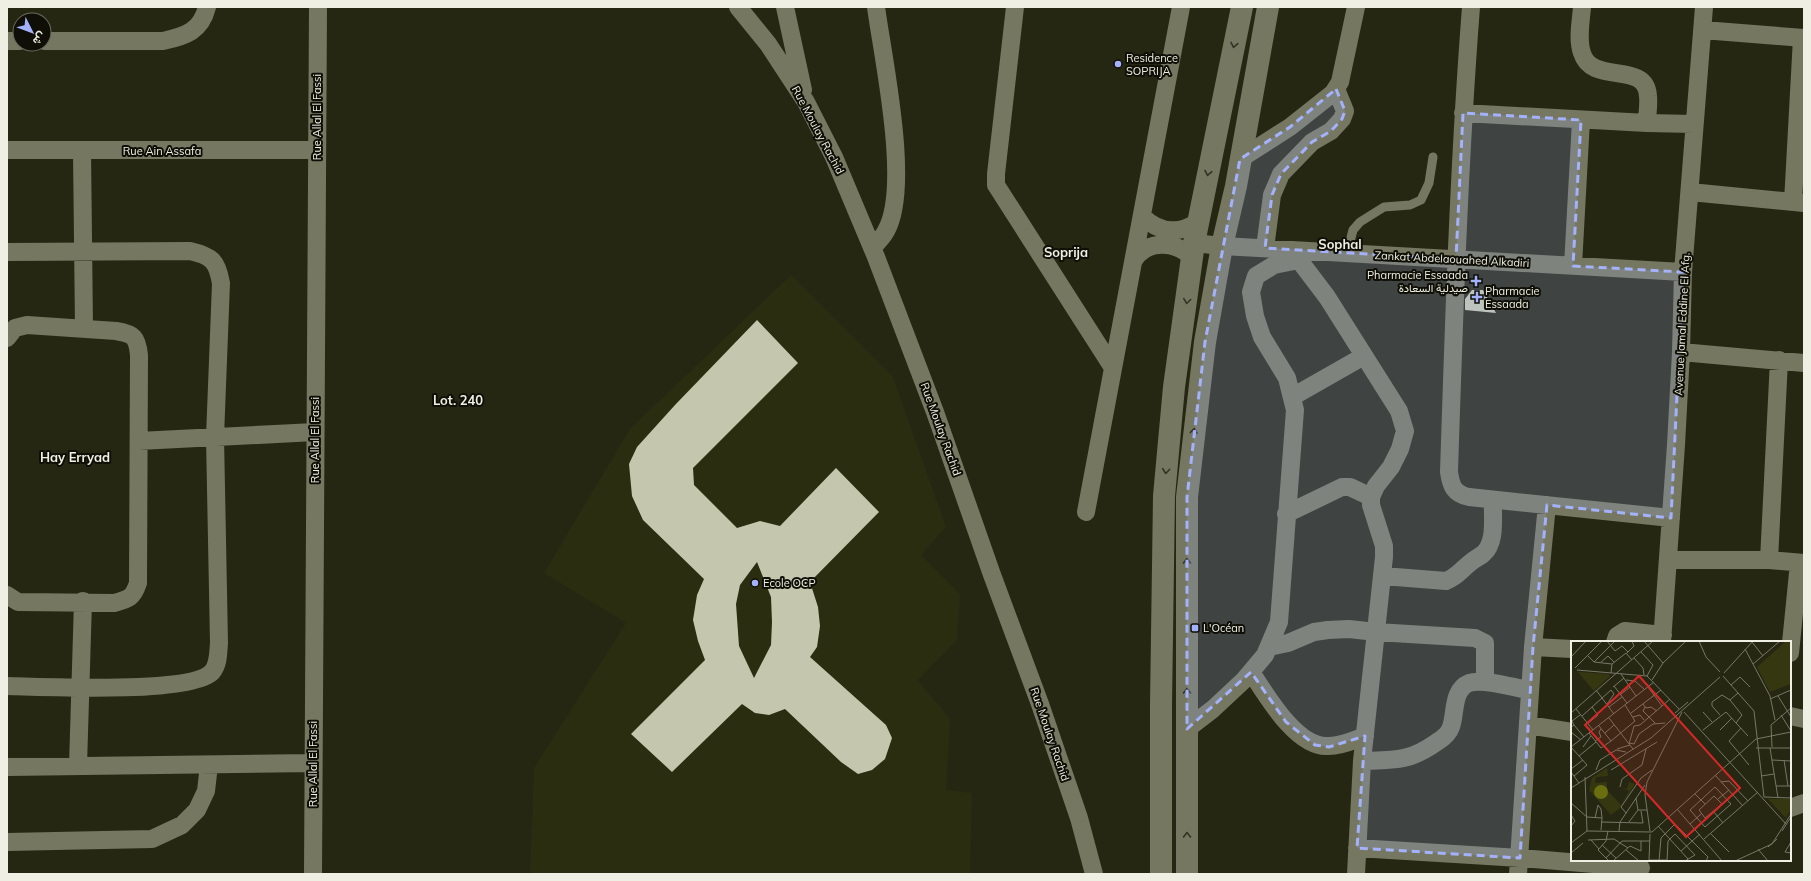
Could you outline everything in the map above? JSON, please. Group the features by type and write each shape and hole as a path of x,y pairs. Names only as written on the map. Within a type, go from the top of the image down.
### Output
{"main road":[{"path":"1161,874 1161,705 1164,496 1174,387 1198,222 1242,7"},
{"path":"1187,874 1187,496 1206,342 1222,246 1240,159 1268,7"}],"street":[{"path":"52,41 163,41 194,30 204,19 207,7"},
{"name":"Rue Allal El Fassi","path":"313,874 318,7"},
{"name":"Rue Moulay Rachid","path":"738,7 768,44 806,102 834,157 872,248 936,412 991,572 1040,704 1079,818 1094,874"},
{"path":"785,7 806,102"},
{"path":"872,248 886,231 893,213 896,156 876,7"},
{"path":"1015,7 996,185 1113,368"},
{"path":"1086,512 1181,7"},
{"path":"1240,159 1297,122 1322,103 1336,89 1340,82 1356,7"},
{"path":"1471,7 1463,113 1456,259 1449,472 1451,484 1455,491 1461,496 1671,518"},
{"path":"1582,7 1580,41 1582,54 1586,61 1605,72 1624,74 1638,78 1645,85 1648,95 1646,123"},
{"name":"Avenue Jamal Eddine El Afg.","path":"1662,638 1681,352 1683,272 1704,7"},
{"path":"1690,192 1798,203 1803,38 1703,30"},
{"path":"1265,248 1272,194 1281,174 1312,142 1331,131 1342,119 1345,111 1336,89"},
{"path":"1463,113 1581,120 1694,124"},
{"path":"1573,266 1581,120"},
{"name":"Rue Ain Assafa","path":"7,150 317,150"},
{"path":"82,151 84,328"},
{"path":"1142,216 1151,224 1167,231 1178,231 1189,228 1198,222"},
{"path":"1134,260 1138,253 1146,248 1165,245 1175,246 1185,250 1193,250"},
{"name":"Zankat Abdelaouahed Alkadiri","path":"1193,250 1222,246 1265,248 1293,255 1347,253 1683,272"},
{"path":"7,252 190,251 203,254 213,260 218,269 221,283 216,437 219,643 218,660 212,672 203,678 185,683 80,689 7,686"},
{"path":"1187,729 1213,709 1251,672 1265,655 1279,622 1295,410 1286,378 1262,337 1255,316 1251,292 1256,276 1274,264 1293,255 1327,298 1364,356 1399,411 1405,431 1400,449 1371,497 1371,505 1384,546 1383,576 1362,761 1356,874"},
{"path":"7,338 15,328 27,325 84,328 128,333 134,337 138,343 139,441 138,583 134,593 127,600 114,603 18,602 7,595"},
{"path":"1681,352 1804,363"},
{"path":"1292,397 1364,356"},
{"path":"1769,560 1779,360"},
{"path":"139,441 315,432"},
{"path":"1286,514 1342,487 1350,487 1371,497"},
{"path":"1383,576 1446,581 1454,578 1470,562 1484,554 1489,546 1492,526 1492,500"},
{"path":"1519,866 1533,647 1547,505"},
{"path":"1668,560 1769,560 1802,563 1791,646"},
{"path":"78,766 83,602"},
{"path":"1268,648 1288,643 1314,632 1349,629 1480,639 1485,643 1486,650 1485,682"},
{"path":"1615,641 1617,636 1624,631 1662,638"},
{"path":"1533,647 1571,649"},
{"path":"1251,672 1286,722 1315,745 1329,747 1344,744 1365,736"},
{"path":"1362,761 1399,760 1425,751 1443,738 1451,728 1459,691 1469,683 1485,682 1530,690"},
{"path":"1791,716 1804,719"},
{"path":"1528,725 1571,732"},
{"path":"7,768 313,763"},
{"path":"7,842 152,839 182,825 197,810 206,791 210,765"},
{"path":"1791,808 1804,803"},
{"path":"1357,848 1519,866 1641,867"}],"lane":[{"path":"1347,253 1353,230 1360,222 1384,207 1410,205 1421,200 1429,183 1433,157"}],"highlighted area":[{"path":"1336,89 1345,111 1342,119 1331,131 1312,142 1281,174 1272,195 1265,248 1456,259 1463,113 1581,120 1573,266 1683,272 1671,518 1547,505 1533,647 1520,858 1357,848 1365,736 1329,747 1315,745 1286,722 1251,672 1187,729 1187,497 1205,342 1240,159 1290,127"}],"shaded area":[{"name":"Ecole OCP","path":"791,275 893,377 946,527 921,555 960,594 957,640 918,680 950,719 946,790 972,793 970,874 530,874 534,768 626,623 544,573 630,429"}],"building":[{"name":"Pharmacie Essaada","path":"1472,290 1483,290 1496,313 1465,310 1465,299"},
{"path":"757,320 798,363 693,468 694,485 737,528 760,521 780,526 836,468 879,512 810,582 818,607 820,626 817,647 810,657 886,725 892,738 885,759 872,770 858,774 841,762 785,709 769,715 755,713 742,704 672,772 631,734 705,660 698,641 693,620 697,595 704,579 643,520 632,496 629,464 637,447 675,405","holes":["757,562 771,597 771,645 754,678 739,646 736,604 740,585"]}],"place":[{"name":"Residence SOPRIJA","path":"1118,64"},
{"name":"Pharmacie Essaada صيدلية السعادة","path":"1476,281"},
{"name":"Pharmacie Essaada","path":"1477,297"},
{"name":"Ecole OCP","path":"755,583"},
{"name":"L'Océan","path":"1195,628"}],"district":[{"name":"Sophal","path":"1340,244"},
{"name":"Soprija","path":"1066,252"},
{"name":"Lot. 240","path":"458,400"},
{"name":"Hay Erryad","path":"75,457"}]}
